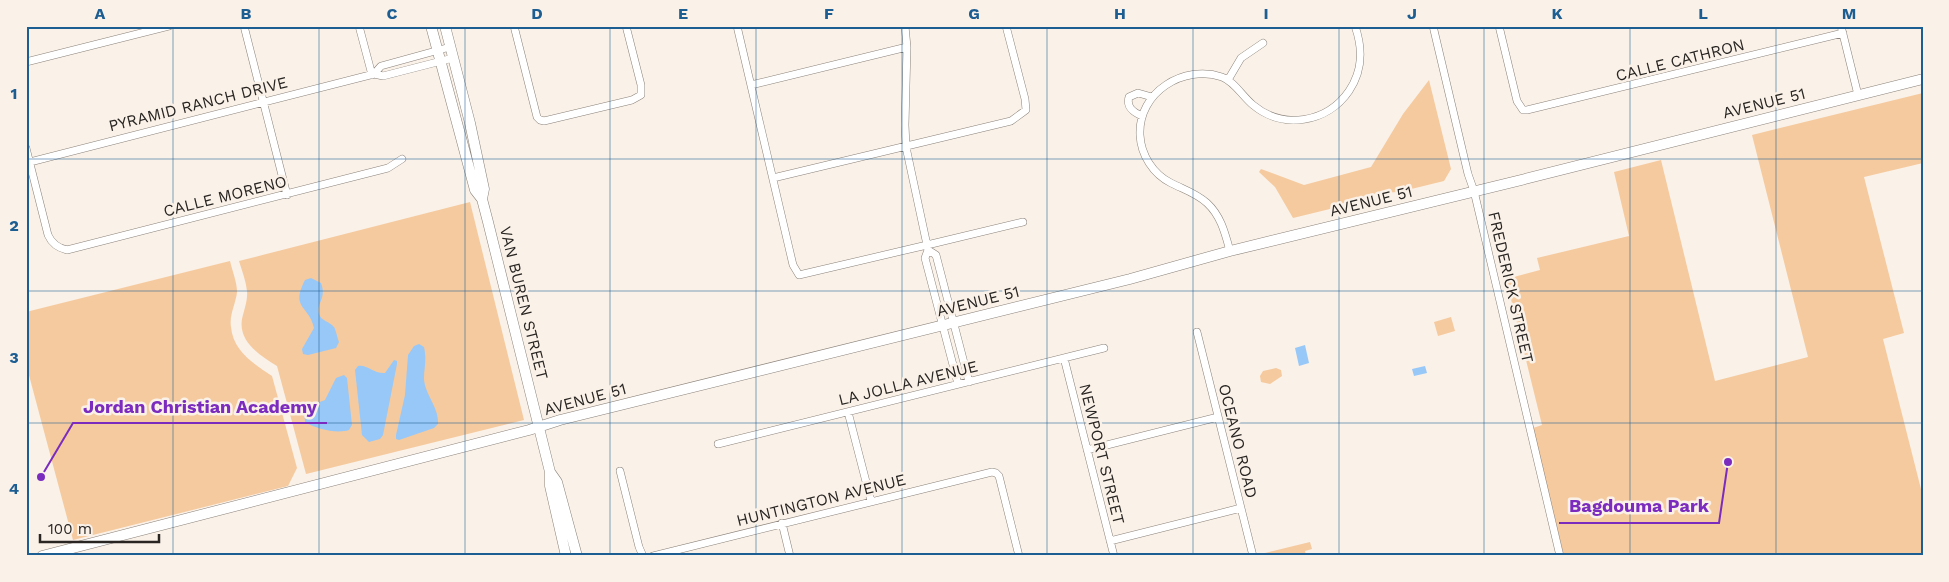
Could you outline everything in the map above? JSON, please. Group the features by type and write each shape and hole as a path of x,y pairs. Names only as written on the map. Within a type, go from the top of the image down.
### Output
{"street":[{"path":"26,62 169,26"},
{"path":"244,26 287,195"},
{"path":"360,26 373,75"},
{"name":"VAN BUREN STREET","path":"431,26 475,190 482,200 550,472 550,486 566,556"},
{"name":"VAN BUREN STREET","path":"445,26 484,189 482,200"},
{"path":"514,26 535,111 540,120 544,121 632,100 641,95 626,26"},
{"path":"737,26 793,265 799,275 927,248 1023,222"},
{"path":"905,26 907,47 904,125 906,147 927,248 925,258 958,384"},
{"path":"773,178 1011,121 1026,110 1025,99 1006,26"},
{"path":"1230,251 1222,223 1209,205 1193,192 1164,179 1147,160 1140,140 1142,116 1152,97 1157,91 1172,81 1191,74 1208,74 1228,80 1253,105 1273,116 1295,121 1326,113 1341,102 1357,76 1361,50 1355,26"},
{"name":"FREDERICK STREET","path":"1432,26 1468,174 1474,191 1560,556"},
{"name":"CALLE CATHRON","path":"1499,26 1517,101 1522,110 1534,110 1842,30"},
{"path":"1842,30 1858,95"},
{"path":"1228,80 1241,58 1263,43"},
{"name":"PYRAMID RANCH DRIVE","path":"373,75 380,66 450,47"},
{"path":"751,85 907,47"},
{"name":"PYRAMID RANCH DRIVE","path":"30,162 263,102 373,75 383,76 453,58"},
{"name":"AVENUE 51","path":"42,556 560,420 1130,279 1230,251 1923,79"},
{"path":"1142,116 1130,108 1129,97 1138,93 1152,97"},
{"path":"26,148 30,162"},
{"name":"CALLE MORENO","path":"30,162 48,235 59,248 67,250 388,168 402,159"},
{"path":"927,248 936,255 969,382"},
{"name":"OCEANO ROAD","path":"1197,332 1253,556"},
{"name":"LA JOLLA AVENUE","path":"718,444 1104,348"},
{"name":"NEWPORT STREET","path":"1064,358 1114,556"},
{"path":"848,412 871,502"},
{"path":"1087,450 1218,418"},
{"name":"VAN BUREN STREET","path":"550,472 557,482 577,556"},
{"path":"620,472 643,556"},
{"name":"HUNTINGTON AVENUE","path":"653,556 996,472 1001,482 1019,556"},
{"path":"1110,541 1241,508"},
{"path":"782,524 790,556"}],"shaded area":[{"path":"1429,80 1451,169 1444,181 1399,192 1377,193 1350,200 1334,208 1293,218 1275,187 1259,172 1261,169 1304,185 1371,167 1403,114"},
{"path":"1923,93 1923,163 1864,177 1904,333 1883,339 1923,497 1923,556 1564,556 1533,428 1542,425 1506,279 1540,270 1537,258 1629,236 1614,172 1661,160 1715,381 1808,357 1752,135"},
{"path":"470,202 524,420 306,474 277,366 258,353 244,335 242,319 247,291 239,261"},
{"path":"230,261 237,292 231,318 233,336 245,356 272,376 297,468 288,486 73,540 26,364 26,312"},
{"path":"1451,317 1455,331 1438,336 1434,322"},
{"path":"1276,368 1281,370 1282,376 1270,384 1261,382 1260,376 1263,371"},
{"path":"1310,542 1312,549 1305,551 1306,556 1262,556 1261,554"}],"water":[{"path":"311,278 321,283 323,293 318,310 319,314 321,318 334,327 339,342 336,348 308,355 303,354 302,349 314,328 312,321 300,302 299,296 305,280"},
{"path":"419,344 424,347 425,385 438,418 438,424 434,428 399,440 396,439 396,435 405,395 408,355 414,346"},
{"path":"1305,345 1309,363 1299,366 1295,348"},
{"path":"394,360 397,361 397,364 383,435 380,439 369,442 362,435 355,370 358,366 361,366 385,373"},
{"path":"1425,366 1427,373 1414,376 1412,369"},
{"path":"344,375 347,378 352,425 349,430 327,430 305,422 304,409 325,400 336,378"}],"place":[{"name":"Bagdouma Park","path":"1728,462"},
{"name":"Jordan Christian Academy","path":"41,477"}]}
